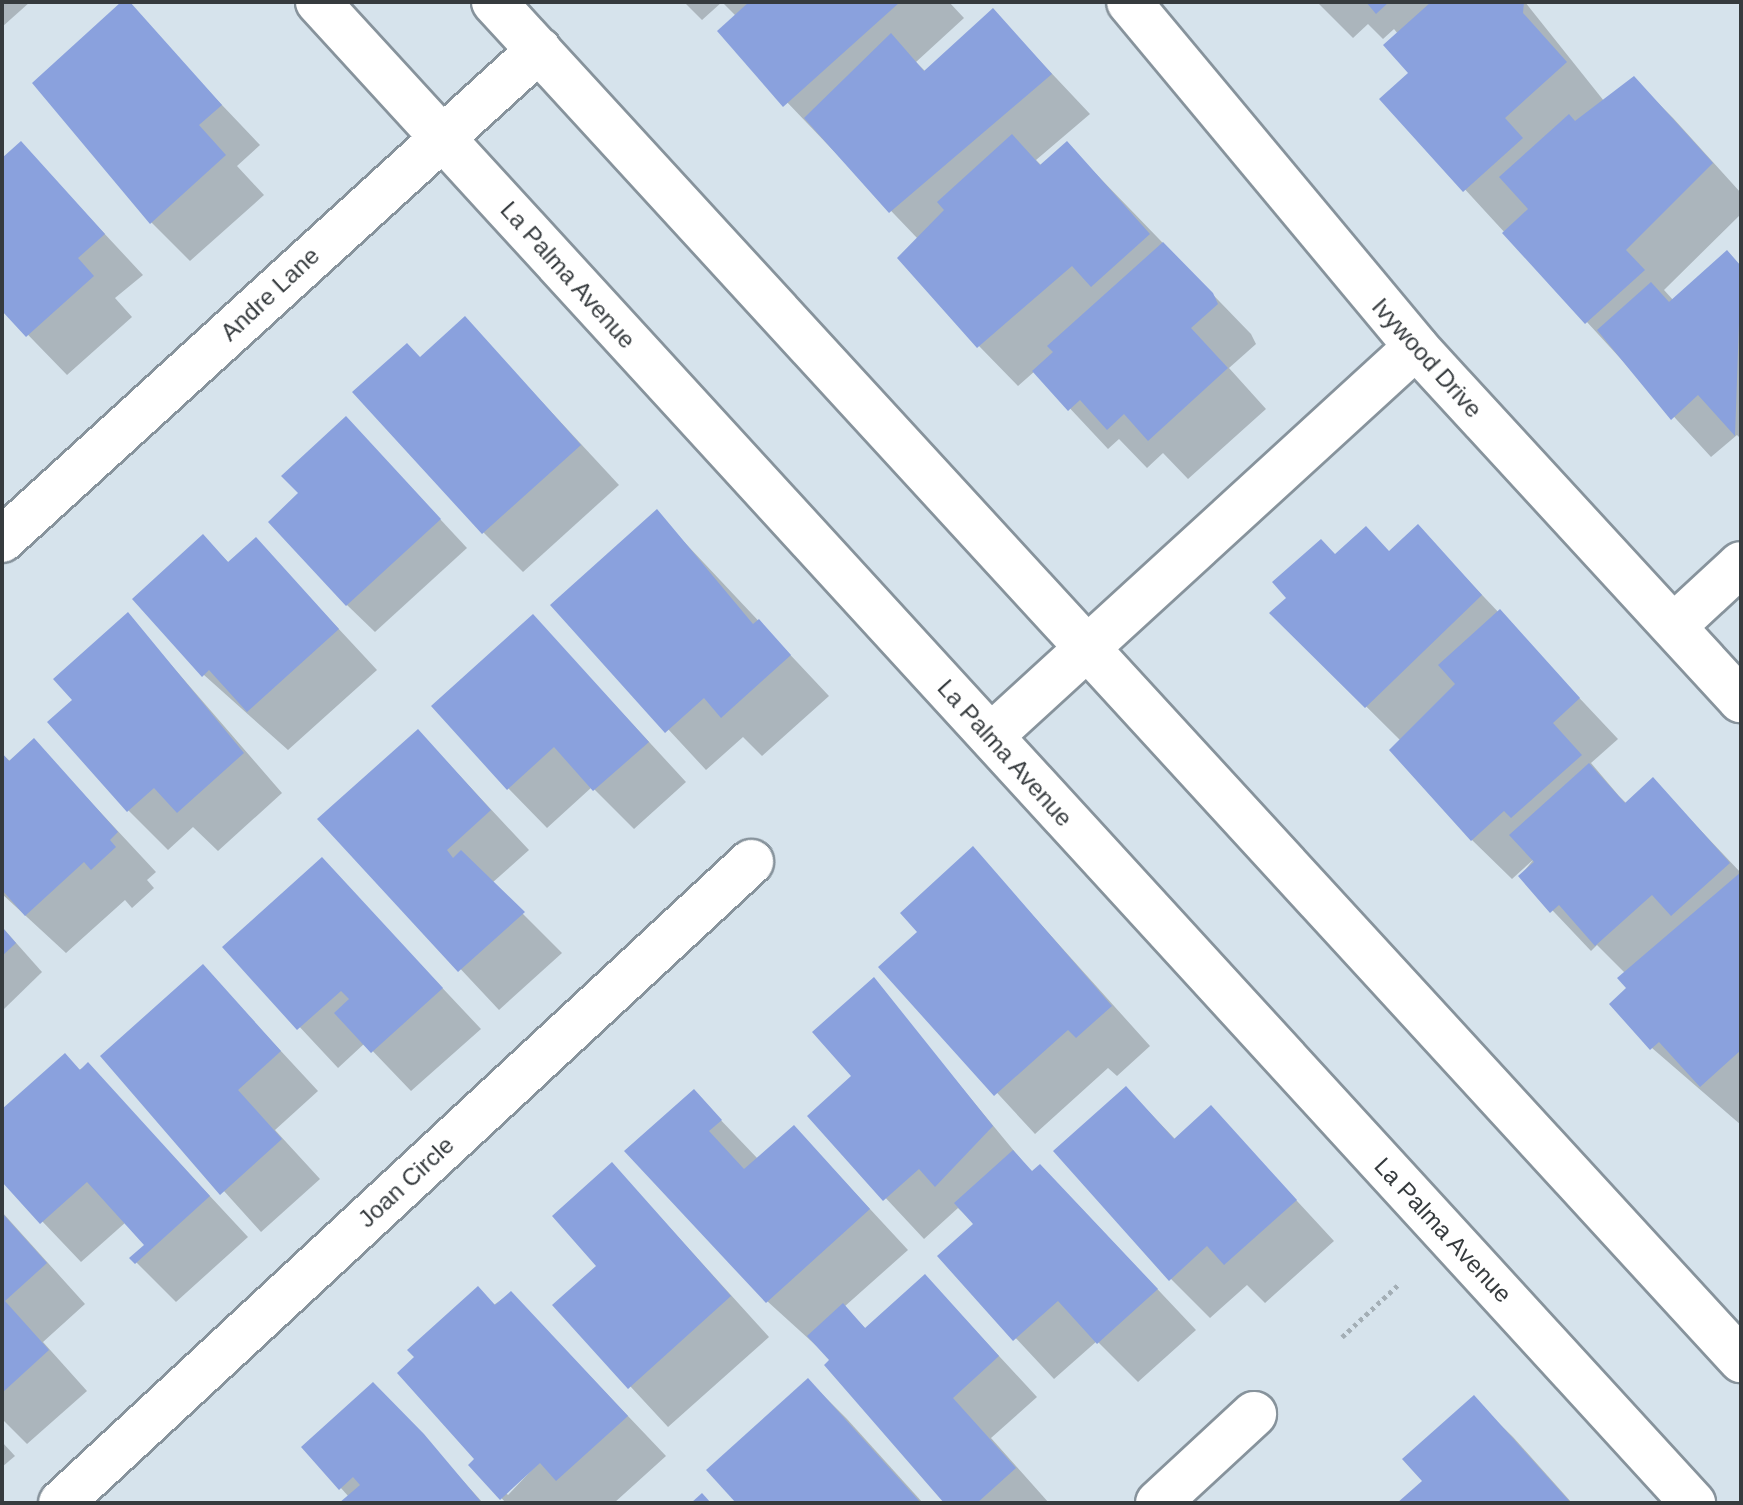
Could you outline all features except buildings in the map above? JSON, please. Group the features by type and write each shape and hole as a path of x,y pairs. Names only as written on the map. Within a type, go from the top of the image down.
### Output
{"main road":[{"name":"La Palma Avenue","path":"318,2 1693,1503"},
{"path":"494,2 1741,1360"},
{"name":"Ivywood Drive","path":"1129,2 1416,347 1741,700"},
{"name":"Andre Lane","path":"2,540 539,50"},
{"path":"991,736 1416,347"},
{"path":"1674,626 1741,564"},
{"name":"Joan Circle","path":"61,1503 751,862"},
{"path":"1158,1503 1254,1414"}],"path":[{"path":"1342,1337 1398,1285"}]}
